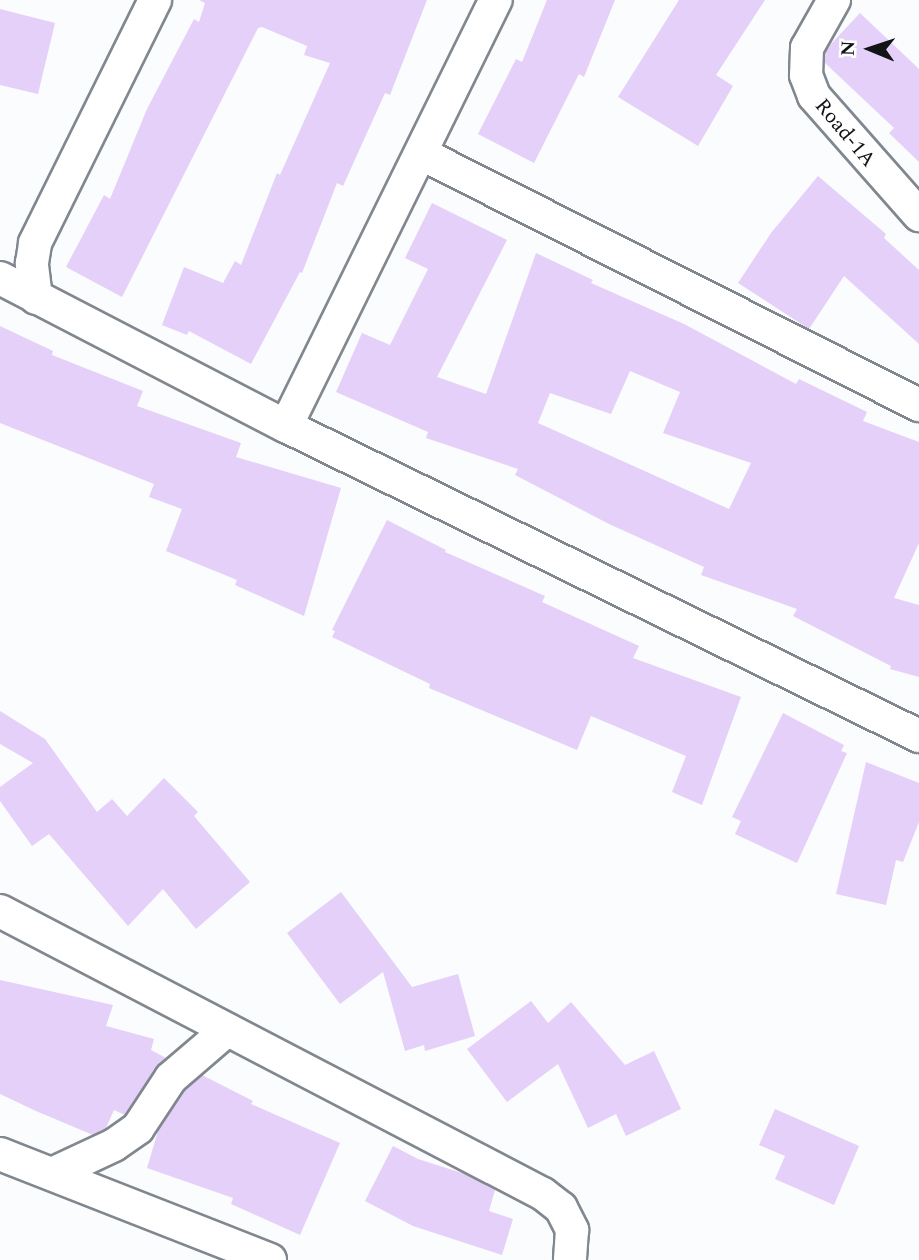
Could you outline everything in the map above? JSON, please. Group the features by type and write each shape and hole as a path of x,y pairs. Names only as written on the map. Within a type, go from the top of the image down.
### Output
{"street":[{"path":"36,298 32,263 35,243 155,0"},
{"path":"286,426 496,0"},
{"name":"Road-1A","path":"834,0 807,48 806,75 814,96 919,215"},
{"path":"422,154 919,405"},
{"path":"0,278 286,426 919,736"},
{"path":"0,911 543,1194 561,1209 572,1230 570,1260"},
{"path":"52,1174 114,1145 138,1128 171,1078 228,1030"},
{"path":"0,1154 52,1174 214,1250 270,1260"}],"building":[{"path":"199,0 427,0 390,95 385,93 343,186 337,183 302,273 300,272 251,364 189,331 187,335 162,325 184,267 223,283 235,261 241,265 277,173 280,175 330,63 304,55 307,46 262,27 258,28 122,297 66,267 104,195 110,199 147,109 194,19 199,22 205,3"},
{"path":"547,0 615,0 584,77 579,74 534,163 478,134 516,59 522,62"},
{"path":"679,0 765,0 716,75 733,86 698,146 618,97"},
{"path":"0,9 55,23 38,94 0,85"},
{"path":"860,13 919,69 919,162 889,133 894,128 825,63 825,53 831,44"},
{"path":"818,176 886,234 884,238 919,270 919,344 844,276 809,329 738,283 771,233"},
{"path":"432,203 507,240 437,377 486,394 536,253 593,280 591,283 684,324 796,384 799,379 867,412 863,421 919,442 919,543 894,598 919,605 919,677 890,669 891,666 793,616 797,609 701,575 704,567 609,524 515,475 518,469 426,438 428,432 336,392 362,333 390,345 428,269 405,258","holes":["630,371 680,392 663,433 751,463 729,509 538,423 550,393 611,414"]},
{"path":"0,326 53,351 52,355 143,391 137,406 241,443 236,457 341,488 304,616 235,585 237,580 166,551 182,509 149,497 154,484 0,423"},
{"path":"387,520 446,550 445,552 545,596 542,602 639,646 633,658 741,697 702,805 672,792 686,756 591,716 577,750 429,688 430,684 332,637 335,631 332,630"},
{"path":"0,711 45,739 97,812 112,799 127,816 164,778 198,812 194,816 250,882 196,929 163,889 128,926 49,834 32,846 0,801 0,787 33,763 0,744"},
{"path":"783,713 844,745 841,751 847,753 797,863 735,834 741,821 732,817"},
{"path":"866,762 919,783 919,822 903,862 896,860 886,905 836,894"},
{"path":"341,892 412,987 458,974 475,1036 425,1051 424,1045 405,1051 383,972 340,1004 287,933"},
{"path":"0,980 113,1005 106,1026 154,1039 151,1050 166,1058 156,1068 125,1115 114,1110 106,1128 93,1135 0,1094"},
{"path":"531,1001 548,1023 571,1002 625,1065 654,1051 681,1109 626,1136 616,1114 588,1128 558,1064 507,1102 467,1049"},
{"path":"202,1075 253,1101 251,1104 340,1143 300,1235 231,1204 233,1198 147,1168 158,1131 185,1090"},
{"path":"775,1109 859,1146 834,1205 775,1179 785,1156 759,1145"},
{"path":"393,1146 418,1159 465,1174 495,1190 489,1211 513,1219 502,1255 413,1226 365,1201"}]}
